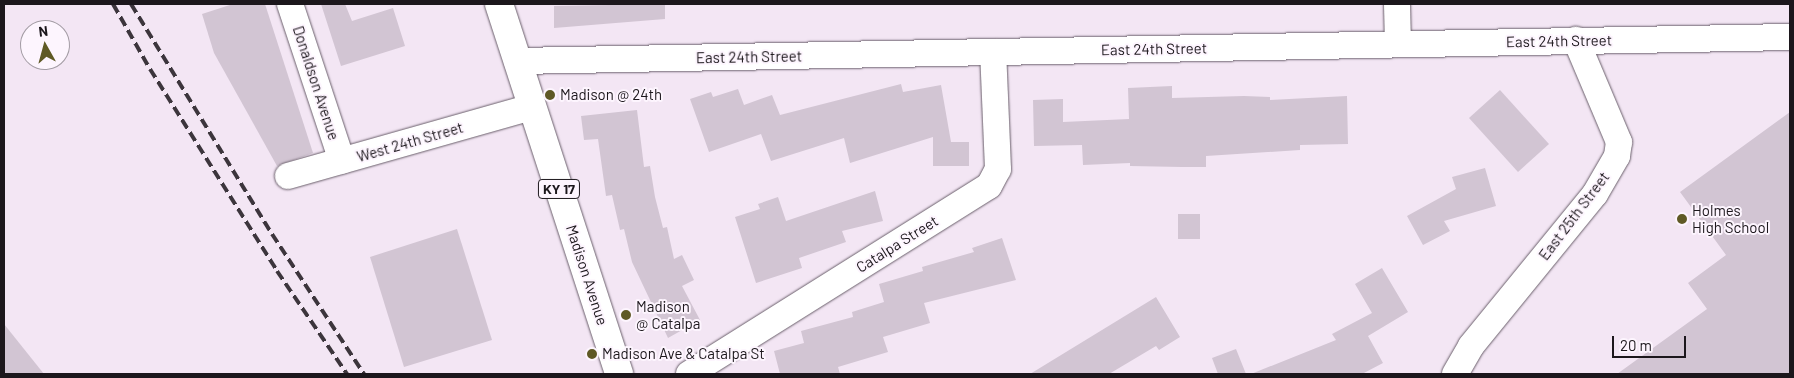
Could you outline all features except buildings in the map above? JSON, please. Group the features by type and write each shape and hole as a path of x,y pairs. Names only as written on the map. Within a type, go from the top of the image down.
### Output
{"main road":[{"name":"Madison Avenue","path":"499,4 620,374"}],"street":[{"name":"Donaldson Avenue","path":"290,4 342,162"},
{"path":"1397,4 1398,44"},
{"name":"East 24th Street","path":"517,61 1790,37"},
{"name":"East 25th Street","path":"1455,374 1470,346 1595,194 1617,156 1619,142 1576,40"},
{"name":"Catalpa Street","path":"689,374 989,186 998,169 993,52"},
{"name":"West 24th Street","path":"288,176 532,106"}],"railway":[{"path":"113,4 150,69 277,271 347,374"},
{"path":"131,4 272,234 364,374"}],"place":[{"name":"Madison @ 24th","path":"550,95"},
{"name":"Holmes High School","path":"1682,219"},
{"name":"Madison @ Catalpa","path":"626,315"},
{"name":"Madison Ave & Catalpa St","path":"592,354"}]}
